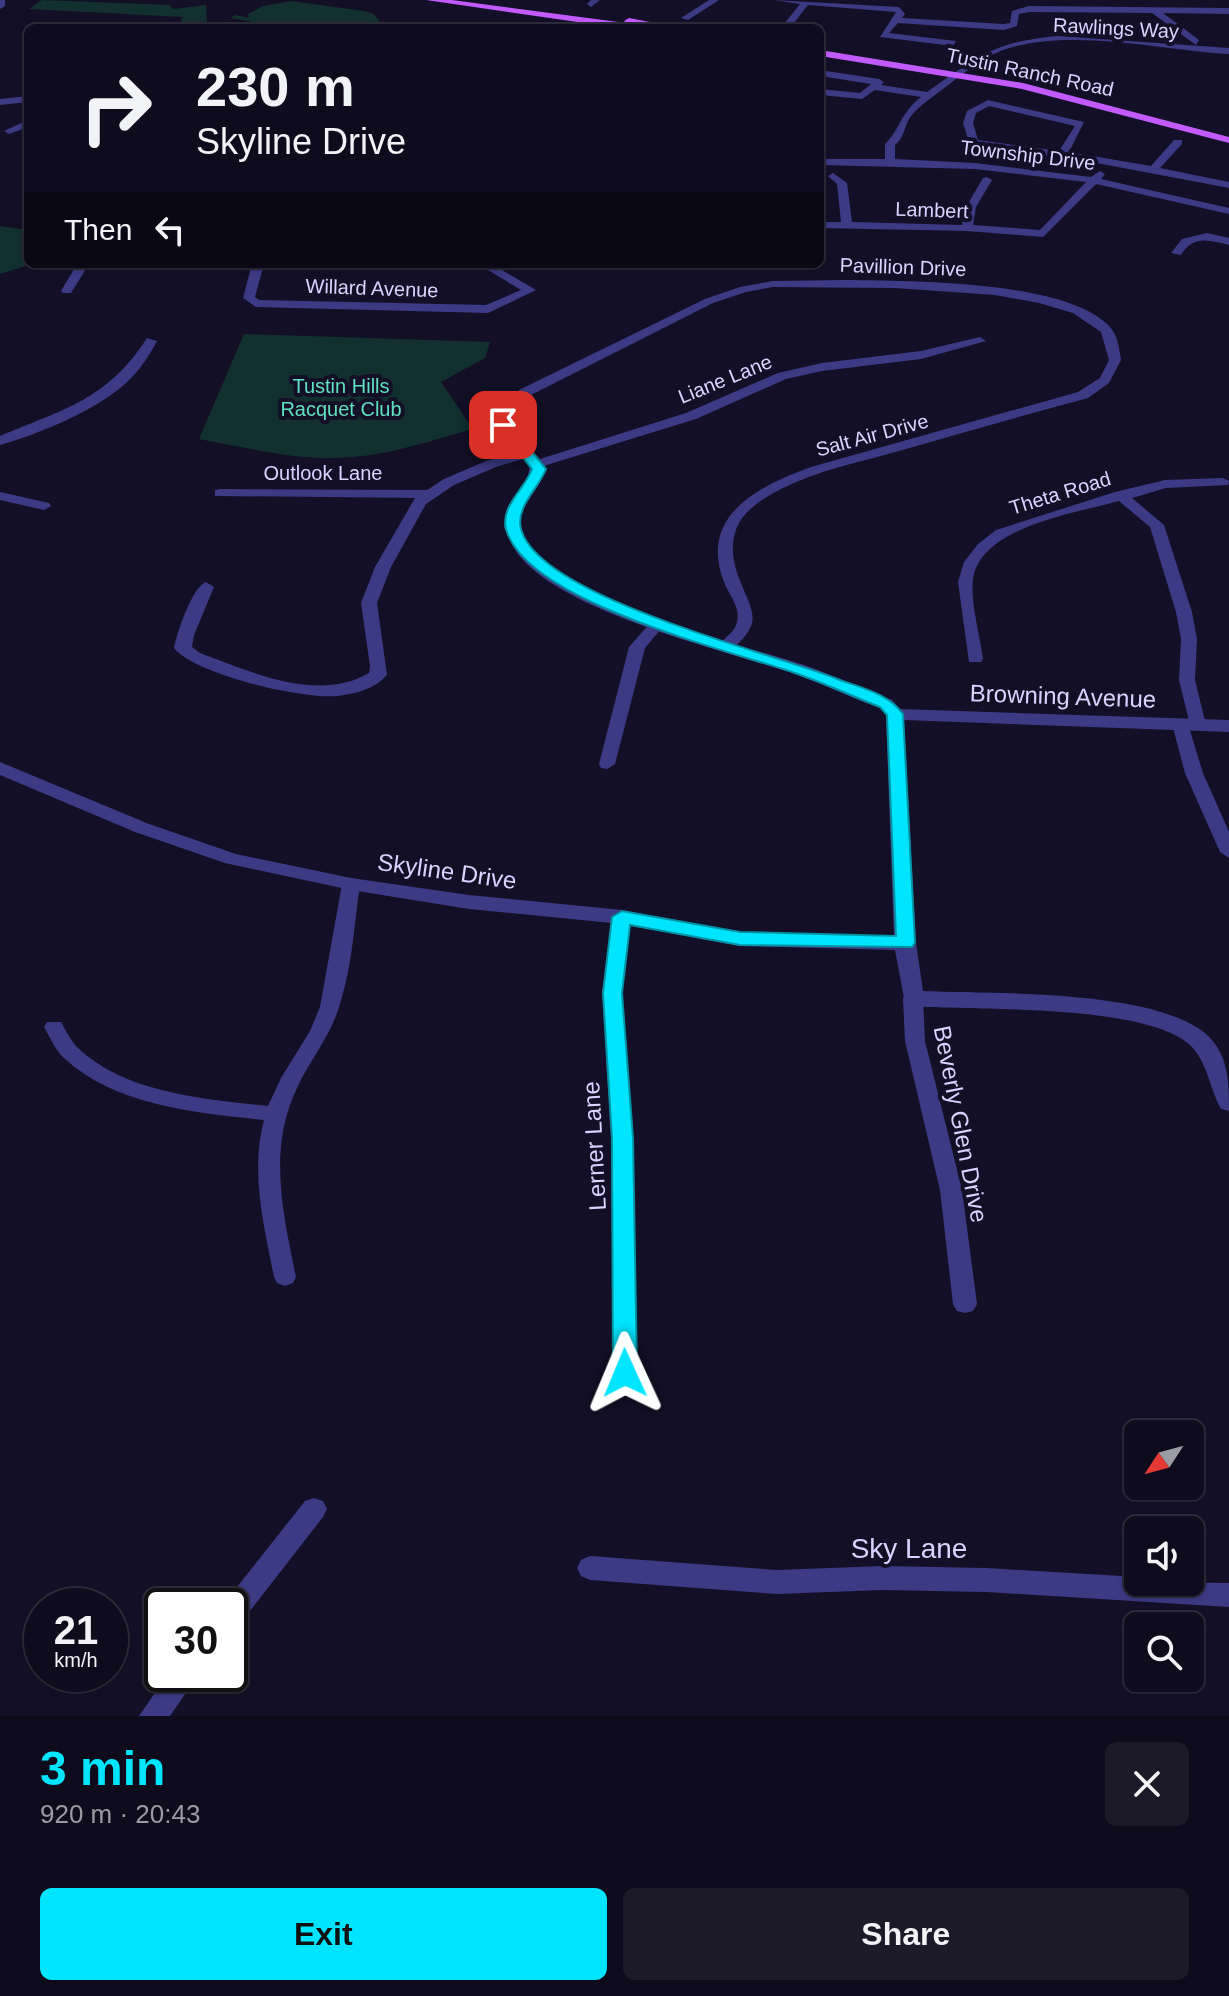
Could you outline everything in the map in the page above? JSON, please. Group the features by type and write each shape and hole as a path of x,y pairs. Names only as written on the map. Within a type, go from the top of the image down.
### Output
{"main road":[{"path":"431,0 611,24"},
{"path":"476,0 647,24"},
{"name":"Tustin Ranch Road","path":"824,51 1056,87 1229,132"},
{"name":"Tustin Ranch Road","path":"962,71 1229,140"}],"street":[{"path":"685,18 715,0"},
{"path":"777,0 1004,27 1014,24 1015,13 1020,10 1076,22 1155,11 1229,11"},
{"path":"788,24 806,2"},
{"path":"1155,11 1196,42"},
{"path":"898,15 883,35 953,43"},
{"path":"969,25 977,36"},
{"name":"Rawlings Way","path":"890,160 890,144 897,139 900,124 909,110 962,71 1003,47 1075,41 1229,51"},
{"path":"989,42 1003,47"},
{"path":"824,74 879,82 862,96 824,92"},
{"path":"874,87 929,95"},
{"path":"0,102 24,99"},
{"path":"1063,153 1081,124 988,103 972,111 968,123 974,143 1114,161 1229,185"},
{"path":"9,131 24,125"},
{"path":"897,139 909,154"},
{"path":"1155,168 1178,142"},
{"name":"Township Drive","path":"824,162 890,160 909,154 1094,180 1229,211"},
{"path":"1094,180 1114,161"},
{"path":"833,176 842,183 847,226"},
{"path":"967,228 971,207 987,180"},
{"name":"Lambert","path":"824,225 967,228 1043,234 1094,180"},
{"path":"1177,253 1181,245 1193,238 1211,236 1229,242"},
{"path":"67,291 81,268"},
{"name":"Willard Avenue","path":"257,268 248,292 249,298 256,303 488,309 530,290 491,268"},
{"name":"Pavillion Drive","path":"533,459 503,425 509,407 524,393 709,301 744,289 804,284 981,291 1064,306 1102,326"},
{"name":"Salt Air Drive","path":"726,646 745,625 746,615 727,569 724,539 728,527 747,504 778,484 816,470 1083,395 1105,380 1115,360 1110,336 1102,326"},
{"path":"0,441 108,393 131,374 151,341"},
{"name":"Liane Lane","path":"533,459 691,416 741,392 791,374 822,367 921,355 980,341"},
{"path":"206,587 185,635 183,648 194,657 281,685 336,689 368,684 378,675 379,666 369,603 383,567 413,512 427,494 491,464 533,459 538,473 517,504 512,526 523,549 545,570 590,598 657,624 805,671 886,704 895,714"},
{"name":"Theta Road","path":"975,659 965,582 969,565 983,547 1001,533 1026,523 1165,484 1223,482"},
{"name":"Outlook Lane","path":"220,493 427,494"},
{"path":"1120,495 1157,525 1184,612 1189,639 1187,680 1194,773 1229,852"},
{"path":"0,496 44,506"},
{"path":"607,764 637,647 657,624"},
{"name":"Browning Avenue","path":"895,714 1229,726"},
{"name":"Beverly Glen Drive","path":"895,714 905,943 915,1041 951,1190 965,1304"},
{"name":"Skyline Drive","path":"0,768 142,828 232,859 351,884 469,902 622,917 740,939 905,943"},
{"path":"285,1277 268,1182 268,1151 275,1114 286,1086 324,1022 335,984 351,884"},
{"name":"Lerner Lane","path":"622,917 612,993 622,1138 625,1373"},
{"path":"913,998 1115,1011 1158,1018 1194,1035 1205,1047 1229,1103"},
{"path":"54,1027 69,1052 98,1073 176,1099 275,1114"},
{"path":"248,1593 314,1509"},
{"name":"Sky Lane","path":"590,1568 777,1582 883,1578 986,1580 1229,1595"},
{"path":"153,1716 171,1692"}],"green space":[{"path":"42,0 172,5 170,7 174,9 206,5 207,23 180,23 183,17 29,9"},
{"path":"291,1 364,11 380,21 377,24 264,24 230,18 236,15 249,18 248,14 263,6"},
{"path":"0,226 24,229 24,266 0,274"},
{"name":"Tustin Hills Racquet Club","path":"244,334 490,342 485,358 441,382 473,429 383,453 333,458 275,453 199,439"}],"route":[{"path":"503,425 539,469 535,481 517,504 512,526 523,549 545,570 590,598 614,608 805,671 886,704 895,714 905,943 740,939 622,917 612,993 622,1138 625,1373"}]}
